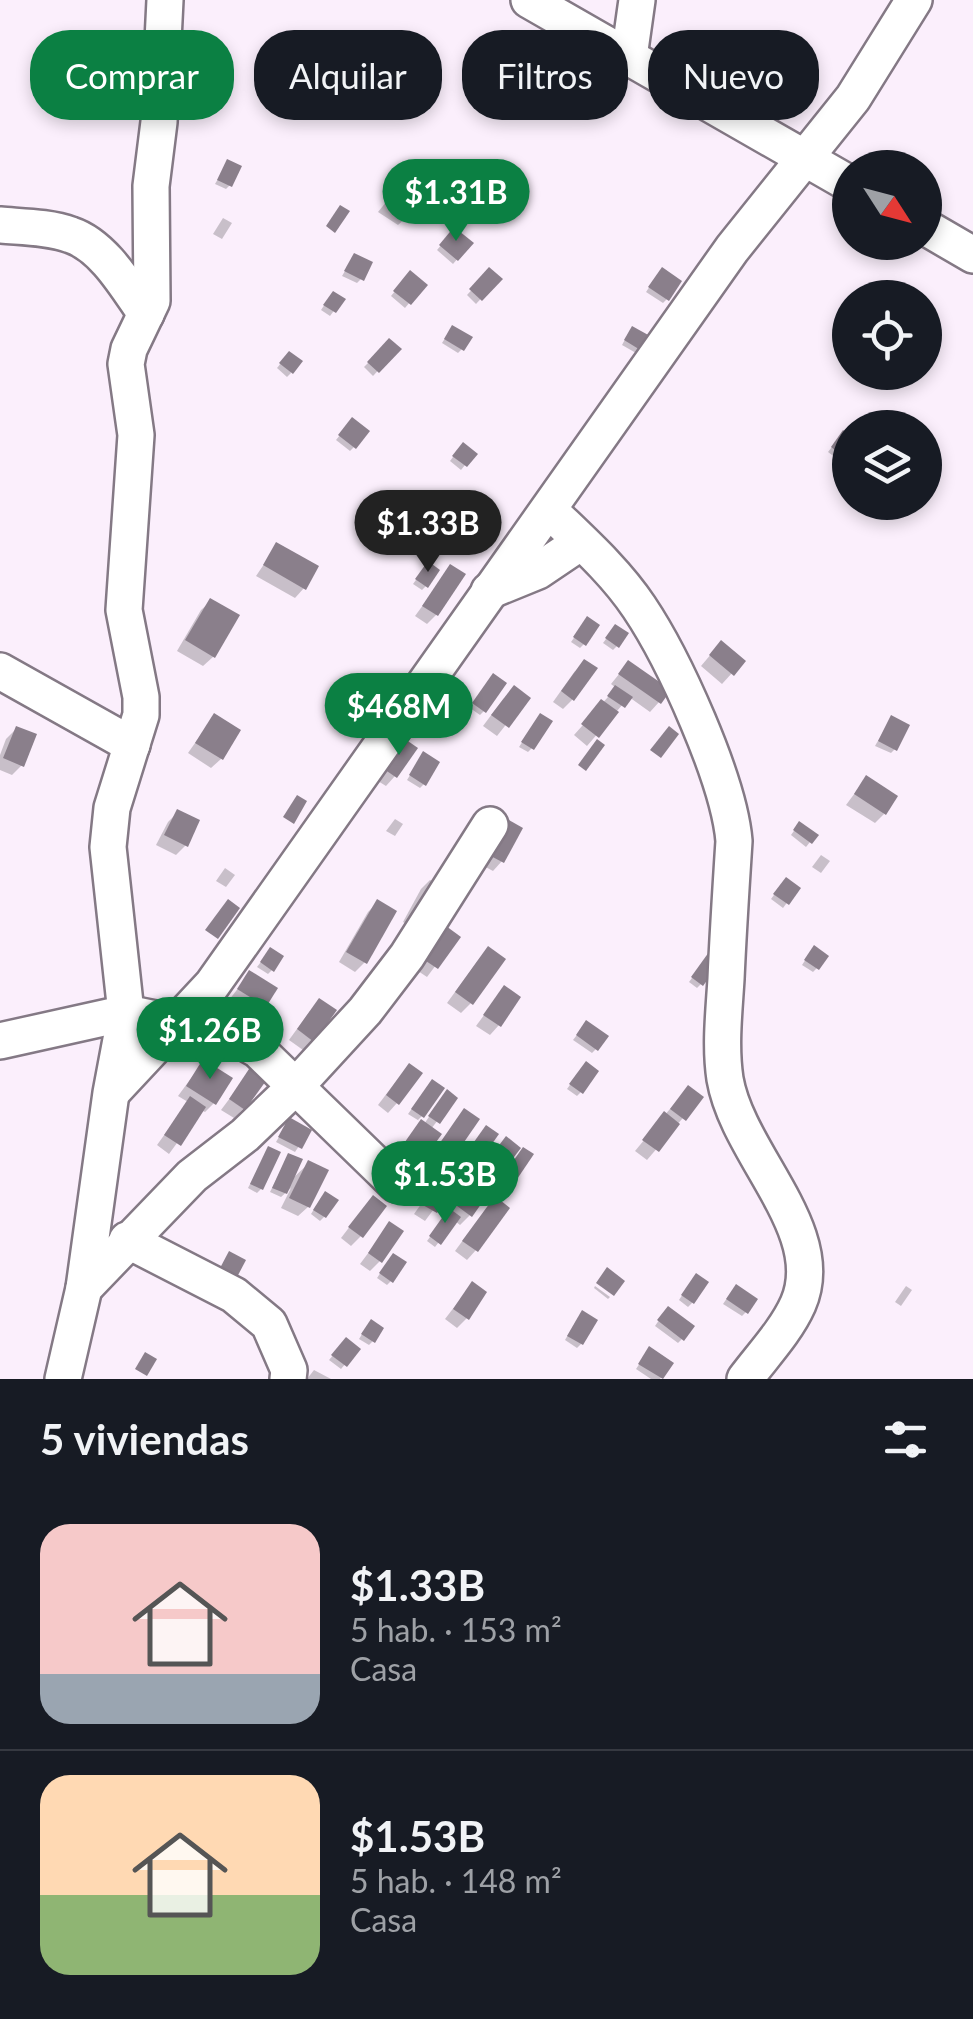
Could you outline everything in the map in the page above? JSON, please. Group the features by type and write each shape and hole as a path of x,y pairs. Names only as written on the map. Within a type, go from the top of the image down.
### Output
{"street":[{"path":"63,1379 84,1288 126,1013 108,847 112,808 141,715 141,696 124,610 136,435 126,364 152,302 151,186 165,0"},
{"path":"528,0 832,173"},
{"path":"629,58 637,0"},
{"path":"111,1093 212,986 732,250 853,98 914,0"},
{"path":"0,225 70,234 90,246 146,314"},
{"path":"942,237 973,255"},
{"path":"550,511 639,606 672,665 732,817 734,841 722,1038 729,1103 796,1226 805,1250 807,1276 798,1305 746,1379"},
{"path":"488,591 538,571 582,542"},
{"path":"0,671 132,744"},
{"path":"84,1288 192,1176 245,1135 296,1086 365,1011 408,956 490,825"},
{"path":"0,1041 126,1013 230,1034 258,1050 396,1184"},
{"path":"127,1240 234,1296 268,1324 289,1370 288,1379"}],"building":[{"path":"227,159 242,166 232,187 217,180"},
{"path":"399,183 422,199 410,218 386,201"},
{"path":"340,205 350,211 335,233 326,226"},
{"path":"454,227 474,243 458,261 439,245"},
{"path":"354,253 373,262 364,281 344,271"},
{"path":"489,267 503,279 482,301 469,289"},
{"path":"662,267 682,281 669,301 648,287"},
{"path":"410,270 428,285 411,305 393,291"},
{"path":"333,291 346,299 336,313 323,305"},
{"path":"452,325 473,337 464,351 444,339"},
{"path":"632,326 650,336 642,351 624,340"},
{"path":"389,338 402,349 379,373 367,362"},
{"path":"289,351 303,361 293,374 279,363"},
{"path":"352,417 370,431 356,449 338,435"},
{"path":"463,442 478,454 467,467 452,456"},
{"path":"429,493 443,502 421,534 408,525"},
{"path":"276,542 319,566 306,590 263,565"},
{"path":"428,561 440,570 428,588 415,579"},
{"path":"450,564 466,574 438,616 422,606"},
{"path":"210,598 240,615 215,658 185,640"},
{"path":"587,616 600,625 586,646 573,637"},
{"path":"615,624 629,633 619,648 605,638"},
{"path":"721,640 746,661 734,676 709,655"},
{"path":"584,659 598,668 574,701 561,691"},
{"path":"628,660 671,690 661,704 618,674"},
{"path":"493,673 507,683 486,713 472,703"},
{"path":"438,684 470,706 457,725 425,702"},
{"path":"514,685 531,698 509,728 491,715"},
{"path":"615,685 633,697 625,708 607,696"},
{"path":"601,699 619,712 599,738 581,724"},
{"path":"214,713 241,730 223,760 195,743"},
{"path":"540,713 553,721 534,750 521,742"},
{"path":"891,715 910,725 897,751 878,741"},
{"path":"16,726 37,734 24,767 3,758"},
{"path":"669,726 679,734 661,758 650,750"},
{"path":"402,737 418,748 397,778 381,767"},
{"path":"597,739 605,745 586,771 578,765"},
{"path":"423,751 440,762 426,786 409,775"},
{"path":"866,775 898,796 886,815 854,794"},
{"path":"297,795 307,801 294,824 283,817"},
{"path":"177,809 200,820 188,847 164,835"},
{"path":"507,819 523,828 504,863 487,854"},
{"path":"799,821 819,835 812,844 793,830"},
{"path":"786,877 801,888 789,905 773,894"},
{"path":"228,899 240,908 218,939 205,930"},
{"path":"377,899 397,911 367,964 346,952"},
{"path":"446,926 461,937 438,969 423,959"},
{"path":"814,945 829,956 819,970 804,960"},
{"path":"488,946 506,959 473,1005 455,992"},
{"path":"270,947 284,956 274,972 260,962"},
{"path":"709,952 721,961 703,986 691,977"},
{"path":"249,970 278,988 266,1007 237,989"},
{"path":"504,985 521,997 501,1027 483,1015"},
{"path":"319,998 337,1010 314,1042 297,1029"},
{"path":"586,1020 609,1036 598,1051 576,1035"},
{"path":"203,1059 233,1078 216,1105 186,1086"},
{"path":"586,1061 599,1071 583,1094 569,1084"},
{"path":"409,1063 423,1073 399,1105 386,1095"},
{"path":"251,1066 268,1078 245,1110 229,1099"},
{"path":"432,1079 445,1088 424,1118 411,1109"},
{"path":"688,1085 704,1097 686,1121 670,1109"},
{"path":"447,1089 458,1098 440,1124 428,1116"},
{"path":"190,1096 206,1107 181,1146 164,1135"},
{"path":"464,1108 480,1119 451,1161 435,1150"},
{"path":"664,1111 680,1124 659,1152 642,1140"},
{"path":"289,1117 312,1130 302,1149 278,1137"},
{"path":"421,1119 442,1134 420,1164 400,1149"},
{"path":"486,1125 499,1134 477,1165 464,1156"},
{"path":"506,1136 521,1148 497,1179 482,1168"},
{"path":"268,1146 281,1152 263,1190 250,1184"},
{"path":"523,1147 534,1154 511,1188 500,1180"},
{"path":"288,1153 303,1159 287,1194 272,1188"},
{"path":"308,1160 329,1170 310,1208 289,1198"},
{"path":"444,1168 460,1178 437,1213 421,1204"},
{"path":"475,1174 493,1187 472,1217 453,1203"},
{"path":"325,1191 339,1200 326,1218 313,1210"},
{"path":"373,1195 387,1206 363,1238 348,1227"},
{"path":"495,1196 510,1208 478,1252 462,1241"},
{"path":"449,1208 461,1217 441,1245 429,1236"},
{"path":"389,1221 404,1231 382,1263 368,1253"},
{"path":"229,1251 246,1260 236,1279 219,1270"},
{"path":"393,1253 407,1262 393,1283 379,1273"},
{"path":"607,1267 625,1281 614,1296 596,1283"},
{"path":"696,1273 709,1282 694,1304 681,1295"},
{"path":"472,1281 487,1292 469,1320 453,1309"},
{"path":"736,1284 758,1299 748,1314 726,1299"},
{"path":"668,1306 695,1326 684,1341 657,1320"},
{"path":"582,1310 598,1320 583,1345 567,1336"},
{"path":"371,1319 384,1328 375,1343 361,1334"},
{"path":"346,1337 361,1349 347,1367 331,1355"},
{"path":"649,1346 674,1363 663,1379 638,1364"},
{"path":"145,1352 157,1359 147,1376 135,1369"}]}
